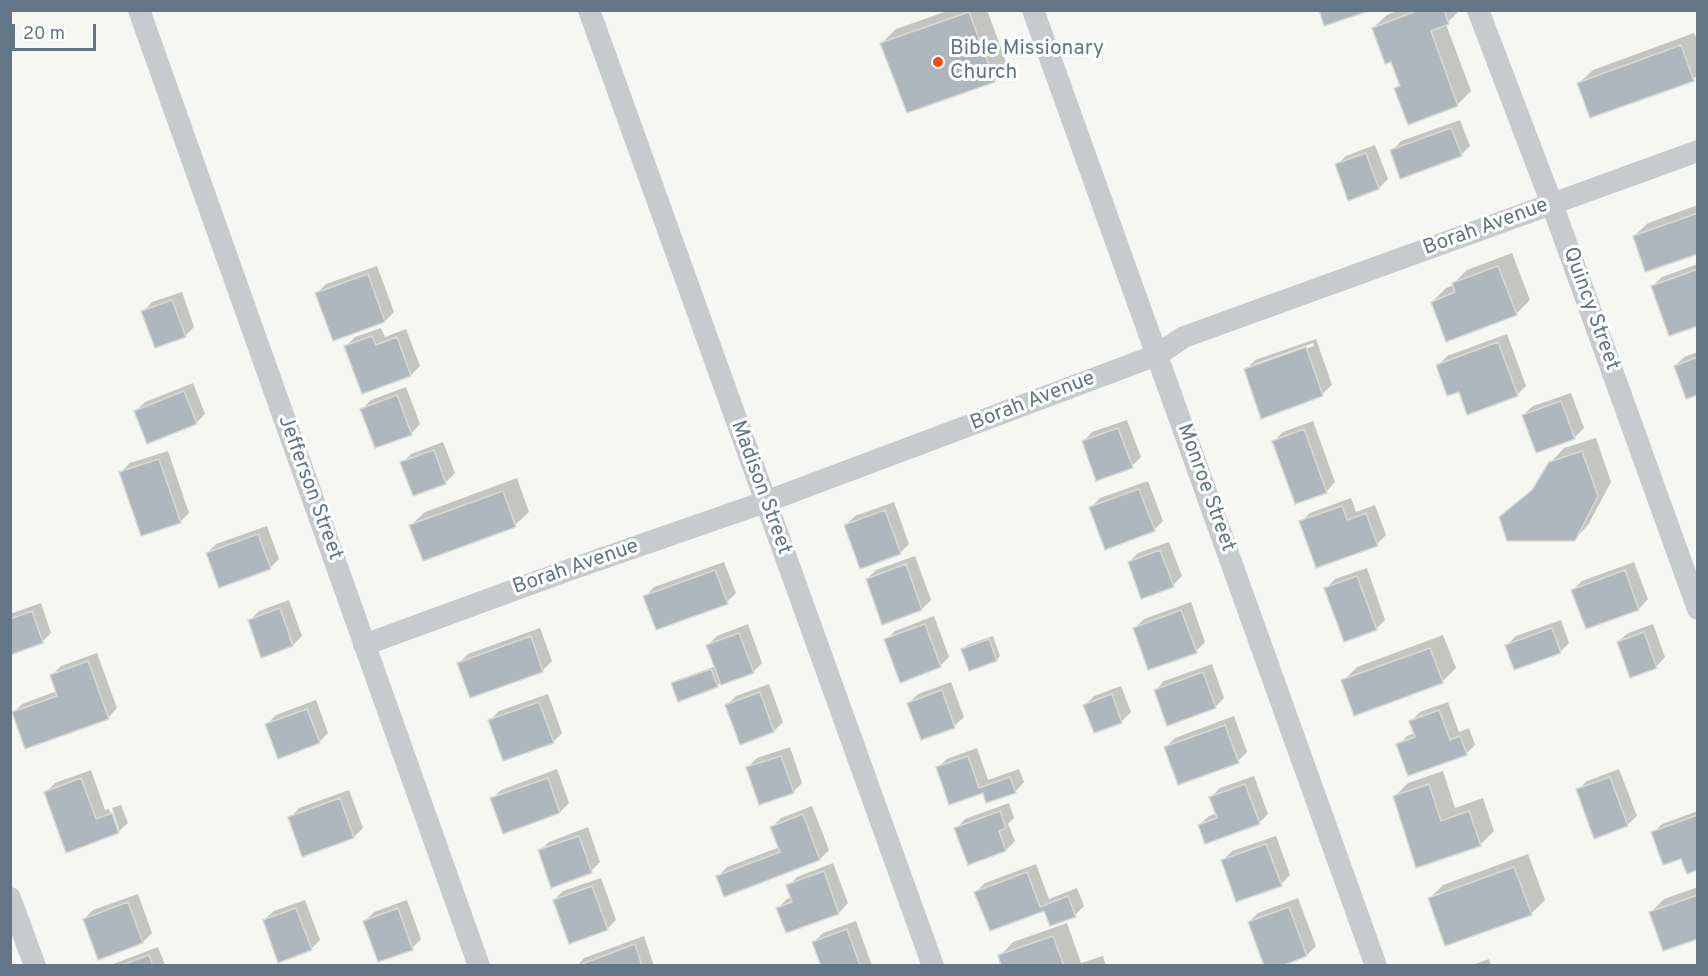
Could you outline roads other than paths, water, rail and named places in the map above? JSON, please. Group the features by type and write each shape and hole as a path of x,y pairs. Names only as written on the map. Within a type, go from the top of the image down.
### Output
{"street":[{"name":"Jefferson Street","path":"139,10 479,966"},
{"name":"Madison Street","path":"589,10 933,966"},
{"name":"Monroe Street","path":"1033,10 1376,966"},
{"name":"Quincy Street","path":"1478,10 1552,204 1698,609"},
{"name":"Borah Avenue","path":"364,645 566,571 765,502 1157,355 1184,337 1698,151"},
{"path":"10,898 34,966"}],"place":[{"name":"Bible Missionary Church","path":"938,62"}]}
